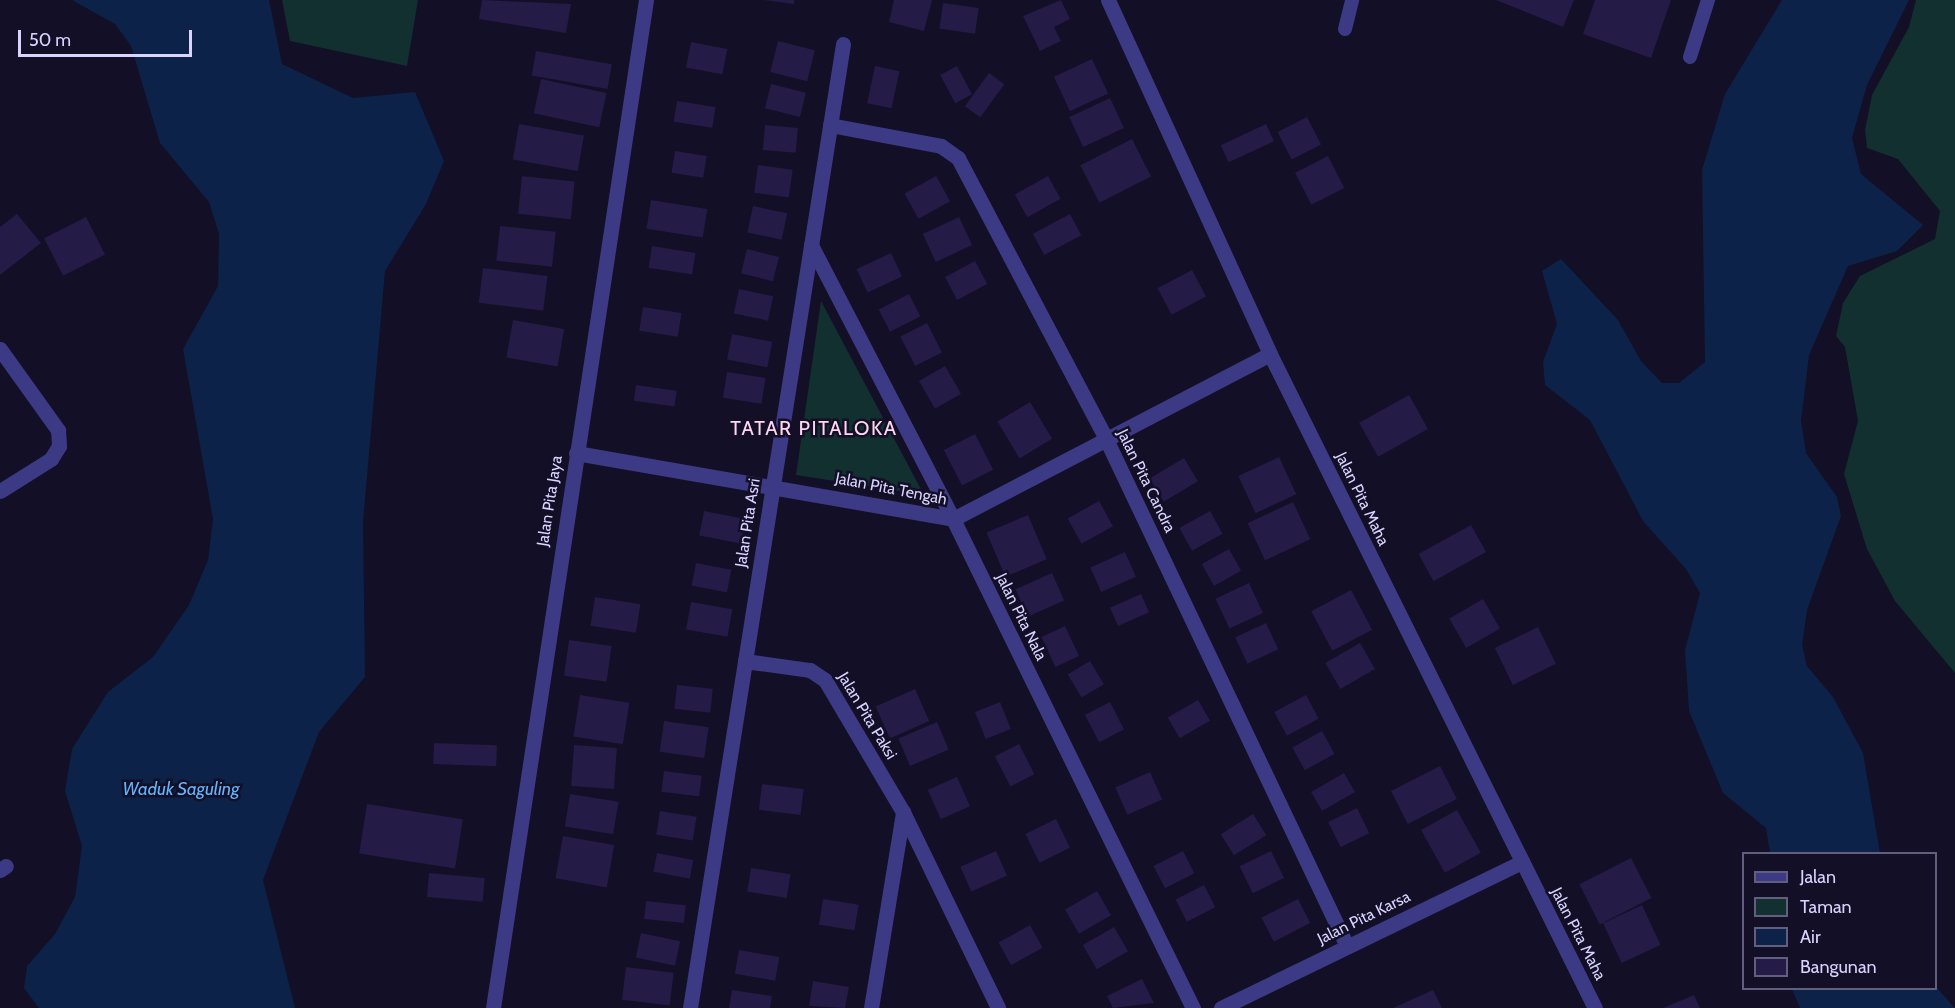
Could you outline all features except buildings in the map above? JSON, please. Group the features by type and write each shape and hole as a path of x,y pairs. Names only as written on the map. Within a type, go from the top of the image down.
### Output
{"street":[{"name":"Jalan Pita Jaya","path":"493,1008 646,0"},
{"name":"Jalan Pita Maha","path":"1108,0 1270,354 1595,1008"},
{"name":"Jalan Pita Asri","path":"690,1008 843,44"},
{"name":"Jalan Pita Candra","path":"830,125 951,150 1106,439 1347,946"},
{"name":"Jalan Pita Nala","path":"811,245 953,519 1192,1008"},
{"path":"0,349 58,430 60,446 51,459 0,491"},
{"name":"Jalan Pita Tengah","path":"576,453 773,485 953,519 1270,354"},
{"name":"Jalan Pita Paksi","path":"745,661 819,674 903,812 998,1008"},
{"path":"871,1008 903,812"},
{"name":"Jalan Pita Karsa","path":"1221,1008 1522,862"}],"lane":[{"path":"1345,29 1352,0"},
{"path":"1690,57 1708,0"}],"green space":[{"path":"282,0 418,0 407,66 290,41"},
{"path":"1916,0 1955,0 1955,673 1895,601 1867,549 1844,474 1858,421 1845,347 1836,336 1843,303 1860,276 1935,239 1940,211 1898,159 1867,148 1865,130 1872,95 1909,27"},
{"path":"821,301 924,495 796,475"}],"water":[{"name":"Waduk Saguling","path":"72,0 269,0 282,64 353,98 415,92 444,161 426,204 385,271 363,522 365,677 319,732 263,880 295,1008 39,1008 24,988 27,966 55,934 75,897 82,846 65,791 72,749 108,692 153,657 189,605 208,560 213,519 183,349 218,286 219,234 209,202 160,143 131,46 115,24"},
{"path":"1782,0 1909,0 1867,85 1852,138 1861,174 1923,225 1897,251 1848,266 1809,355 1801,421 1806,453 1837,497 1841,516 1807,610 1802,645 1807,666 1833,697 1863,753 1880,852 1770,852 1766,828 1723,793 1689,711 1685,650 1700,593 1686,569 1643,521 1590,420 1545,385 1543,362 1557,324 1542,271 1561,259 1618,320 1641,361 1662,383 1679,383 1705,362 1702,170 1725,94"},
{"path":"1937,988 1955,1008 1800,1008 1792,990 1937,990"}],"district":[{"name":"TATAR PITALOKA","path":"814,428"}]}
